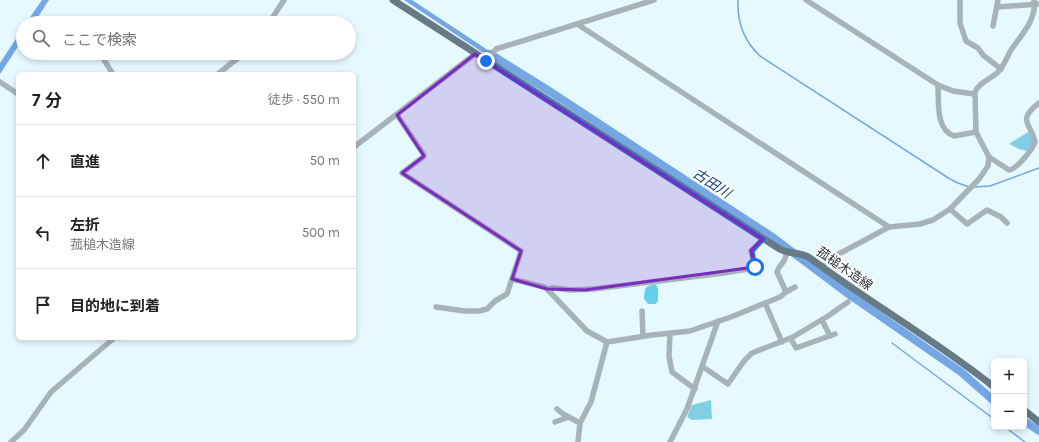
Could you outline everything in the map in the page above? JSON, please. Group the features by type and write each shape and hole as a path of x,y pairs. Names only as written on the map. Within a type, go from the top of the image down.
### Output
{"main road":[{"name":"菰槌木造線","path":"393,0 763,239 786,253 799,253 805,255 856,291 947,351 991,385"},
{"path":"1027,412 1039,422"}],"street":[{"path":"274,16 284,0"},
{"path":"487,60 494,50 654,0"},
{"path":"806,0 938,85 953,91 974,94"},
{"path":"960,0 960,23 966,41 978,48 984,55 1001,68"},
{"path":"993,26 998,0"},
{"path":"997,7 1036,3 1028,26 1001,68 977,88 974,94 976,132 989,158 1008,170 1017,165 1036,142 1026,120 1030,111 1039,103"},
{"path":"577,24 889,227"},
{"path":"356,146 475,54"},
{"path":"104,60 112,72"},
{"path":"220,72 235,60"},
{"path":"0,82 16,93"},
{"path":"938,85 938,112 948,132 954,136 976,132"},
{"path":"397,115 424,155 402,173 521,251 507,294 495,301 487,309 479,311 466,311 436,307"},
{"path":"821,266 837,255 889,227 925,223 938,218 950,209 979,179 988,166 989,158"},
{"path":"950,209 967,224 987,210 1001,217 1008,223"},
{"path":"547,289 594,289 754,268 752,251 763,239"},
{"path":"786,253 786,260 779,267 777,272 786,292"},
{"path":"512,278 547,289 587,331 607,342 643,336 690,331 780,297 795,287"},
{"path":"703,367 728,384 744,361 752,353 791,339 848,302"},
{"path":"765,303 782,342"},
{"path":"642,311 643,336"},
{"path":"791,339 796,348 832,335 822,320"},
{"path":"670,442 688,409 718,321"},
{"path":"670,334 669,352 672,372 695,389"},
{"path":"11,442 24,430 43,402 55,388 112,340"},
{"path":"578,442 580,423 591,402 607,342"},
{"path":"557,409 580,423"},
{"path":"555,422 569,417"}],"highlighted area":[{"path":"475,54 763,239 751,250 755,267 585,290 547,289 512,279 521,251 402,173 424,156 397,115"}],"shaded area":[{"path":"42,0 49,0 39,16 31,16"},
{"path":"404,0 412,0 500,58 497,62"},
{"path":"16,39 16,50 0,74 0,63"},
{"path":"1028,132 1034,140 1027,151 1009,144"},
{"path":"656,284 658,289 658,301 655,304 648,304 644,299 645,290 647,287"},
{"path":"711,400 712,419 692,420 687,417 692,405"}],"waterway":[{"path":"738,0 740,23 743,31 754,50 760,56 950,179 969,187"},
{"name":"古田川","path":"490,54 771,236 847,293 961,372 991,398"},
{"path":"975,187 990,186 1039,168"},
{"path":"892,343 991,417"},
{"name":"古田川","path":"1027,423 1039,431"},
{"path":"1009,430 1025,442"}],"route":[{"path":"486,61 763,239 752,249 755,267"}]}
